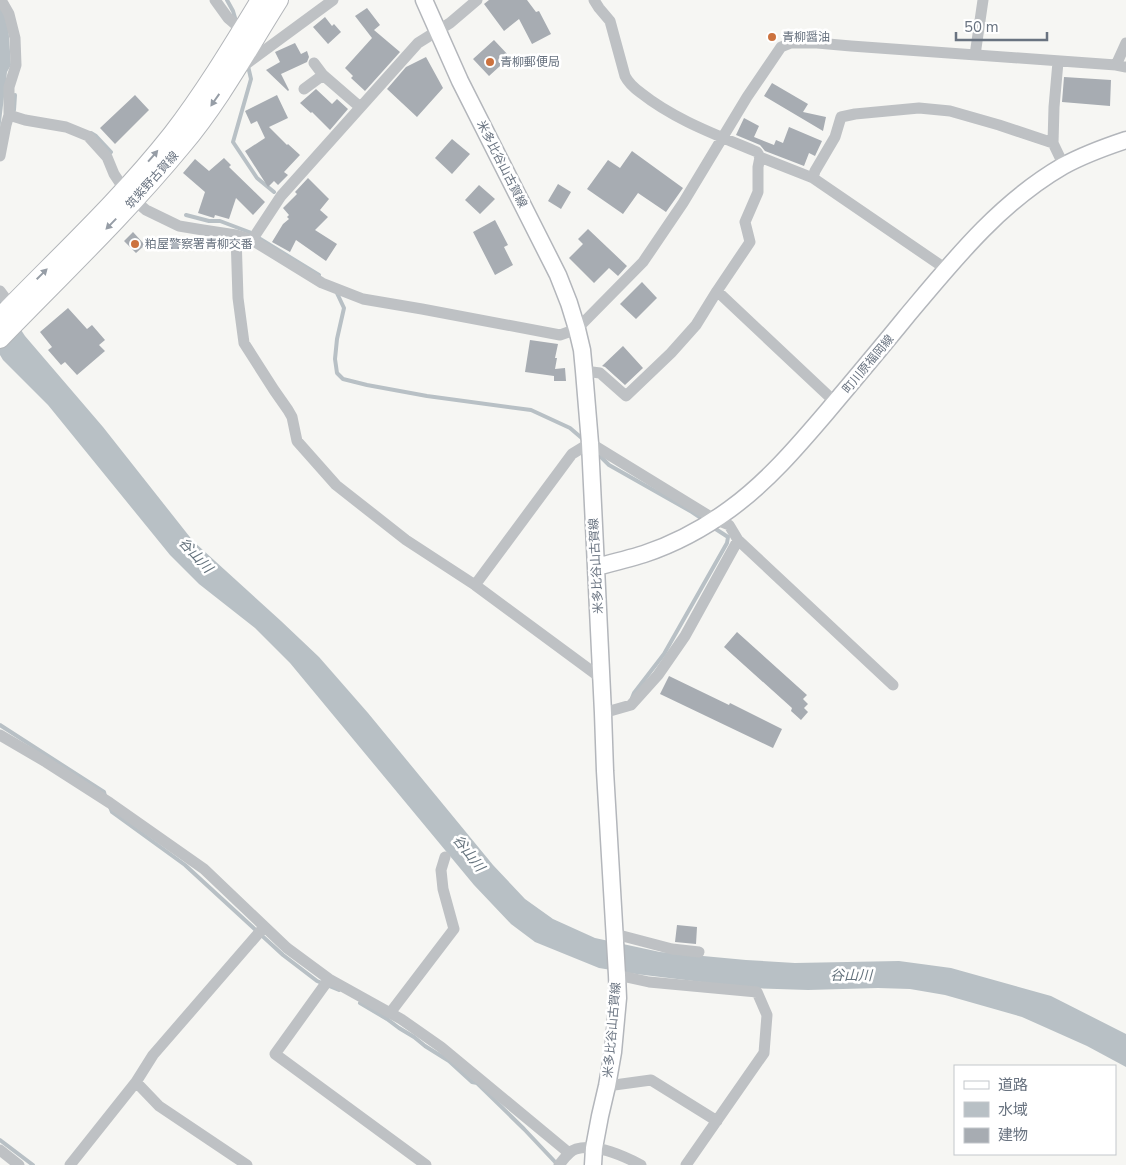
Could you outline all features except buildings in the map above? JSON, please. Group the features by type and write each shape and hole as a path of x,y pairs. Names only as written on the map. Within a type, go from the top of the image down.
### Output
{"main road":[{"name":"筑紫野古賀線","path":"129,195 222,64 260,0"},
{"name":"筑紫野古賀線","path":"0,340 9,314 129,195 183,145 235,71 279,0"},
{"name":"米多比谷山古賀線","path":"424,0 488,136 558,275 569,302 582,350 590,443 605,771 618,998 613,1052 594,1148 593,1165"},
{"name":"町川原福岡線","path":"596,567 643,554 669,544 693,532 730,509 758,486 797,447 946,269 990,222 1033,186 1064,166 1088,154 1126,140"}],"street":[{"path":"0,156 9,115 9,86 16,65 15,38 9,14 2,0"},
{"path":"215,0 228,18 242,30"},
{"path":"235,71 333,0"},
{"path":"252,240 281,196 418,43 450,23 477,0"},
{"path":"594,0 610,21 628,83 650,101 671,114 757,152 760,157 813,178 946,269"},
{"path":"975,55 983,0"},
{"path":"9,115 25,120 66,127 88,136 107,157 114,174 129,195 146,210 179,226 236,235 252,240 322,283 364,299 560,335 577,329 643,262 683,203 780,47 791,43 817,42 1121,66 1126,42"},
{"path":"1058,62 1053,143 1064,166"},
{"path":"314,63 323,75 360,108"},
{"path":"304,89 323,75"},
{"path":"813,178 815,171 835,137 841,117 855,114 919,108 950,111 1053,143"},
{"path":"584,371 600,373 626,396 696,326 716,291 750,242 745,222 758,192 760,157"},
{"path":"236,235 238,298 244,343 292,417 297,441 336,485 406,540 475,585 601,678"},
{"path":"0,291 9,314"},
{"path":"716,291 835,402"},
{"path":"475,585 572,454 590,443 714,519 729,525 738,540 893,685"},
{"path":"603,713 631,705 658,675 685,636 738,540"},
{"path":"0,735 110,803 204,869 287,948 329,979 390,1013 442,1047 569,1153"},
{"path":"390,1013 454,929 442,880 441,870 446,857"},
{"path":"70,1165 136,1082 154,1054 264,926"},
{"path":"615,934 672,948 699,952"},
{"path":"617,973 649,982 757,992 767,1016 764,1053 686,1165"},
{"path":"329,979 275,1054 426,1165"},
{"path":"607,1086 651,1080 717,1121"},
{"path":"136,1082 159,1106 247,1165"},
{"path":"559,1165 569,1153 577,1149 594,1148 610,1151 641,1165"},
{"path":"0,1150 19,1165"}],"water":[{"path":"0,4 8,23 11,65 7,72 0,130"},
{"name":"谷山川","path":"0,298 25,336 103,427 193,541 319,657 368,713 493,865 525,899 553,919 595,938 660,952 795,963 899,961 951,968 1051,996 1126,1034 1126,1067 1087,1046 1022,1017 945,995 910,989 808,990 751,988 636,974 599,968 535,942 511,924 474,885 290,663 255,628 199,584 170,555 48,405 3,360 0,355"}],"waterway":[{"path":"227,0 236,21"},
{"path":"248,66 251,79 233,142 257,178 274,192"},
{"path":"14,110 15,95"},
{"path":"91,133 111,152"},
{"path":"186,215 209,221 220,221 249,232 319,275"},
{"path":"336,291 344,308 337,339 335,359 337,373 343,379 427,396 531,410 570,428 584,440"},
{"path":"596,452 609,465 704,520"},
{"path":"632,698 664,654 727,543 728,537 711,526"},
{"path":"0,725 104,792 105,796"},
{"path":"110,807 112,812 185,865 283,955 317,981 339,990"},
{"path":"360,1003 414,1037 449,1061 472,1082 477,1083 558,1165"},
{"path":"0,1140 33,1165"}],"place":[{"name":"青柳醤油","path":"772,37"},
{"name":"青柳郵便局","path":"490,62"},
{"name":"粕屋警察署青柳交番","path":"135,244"}]}
